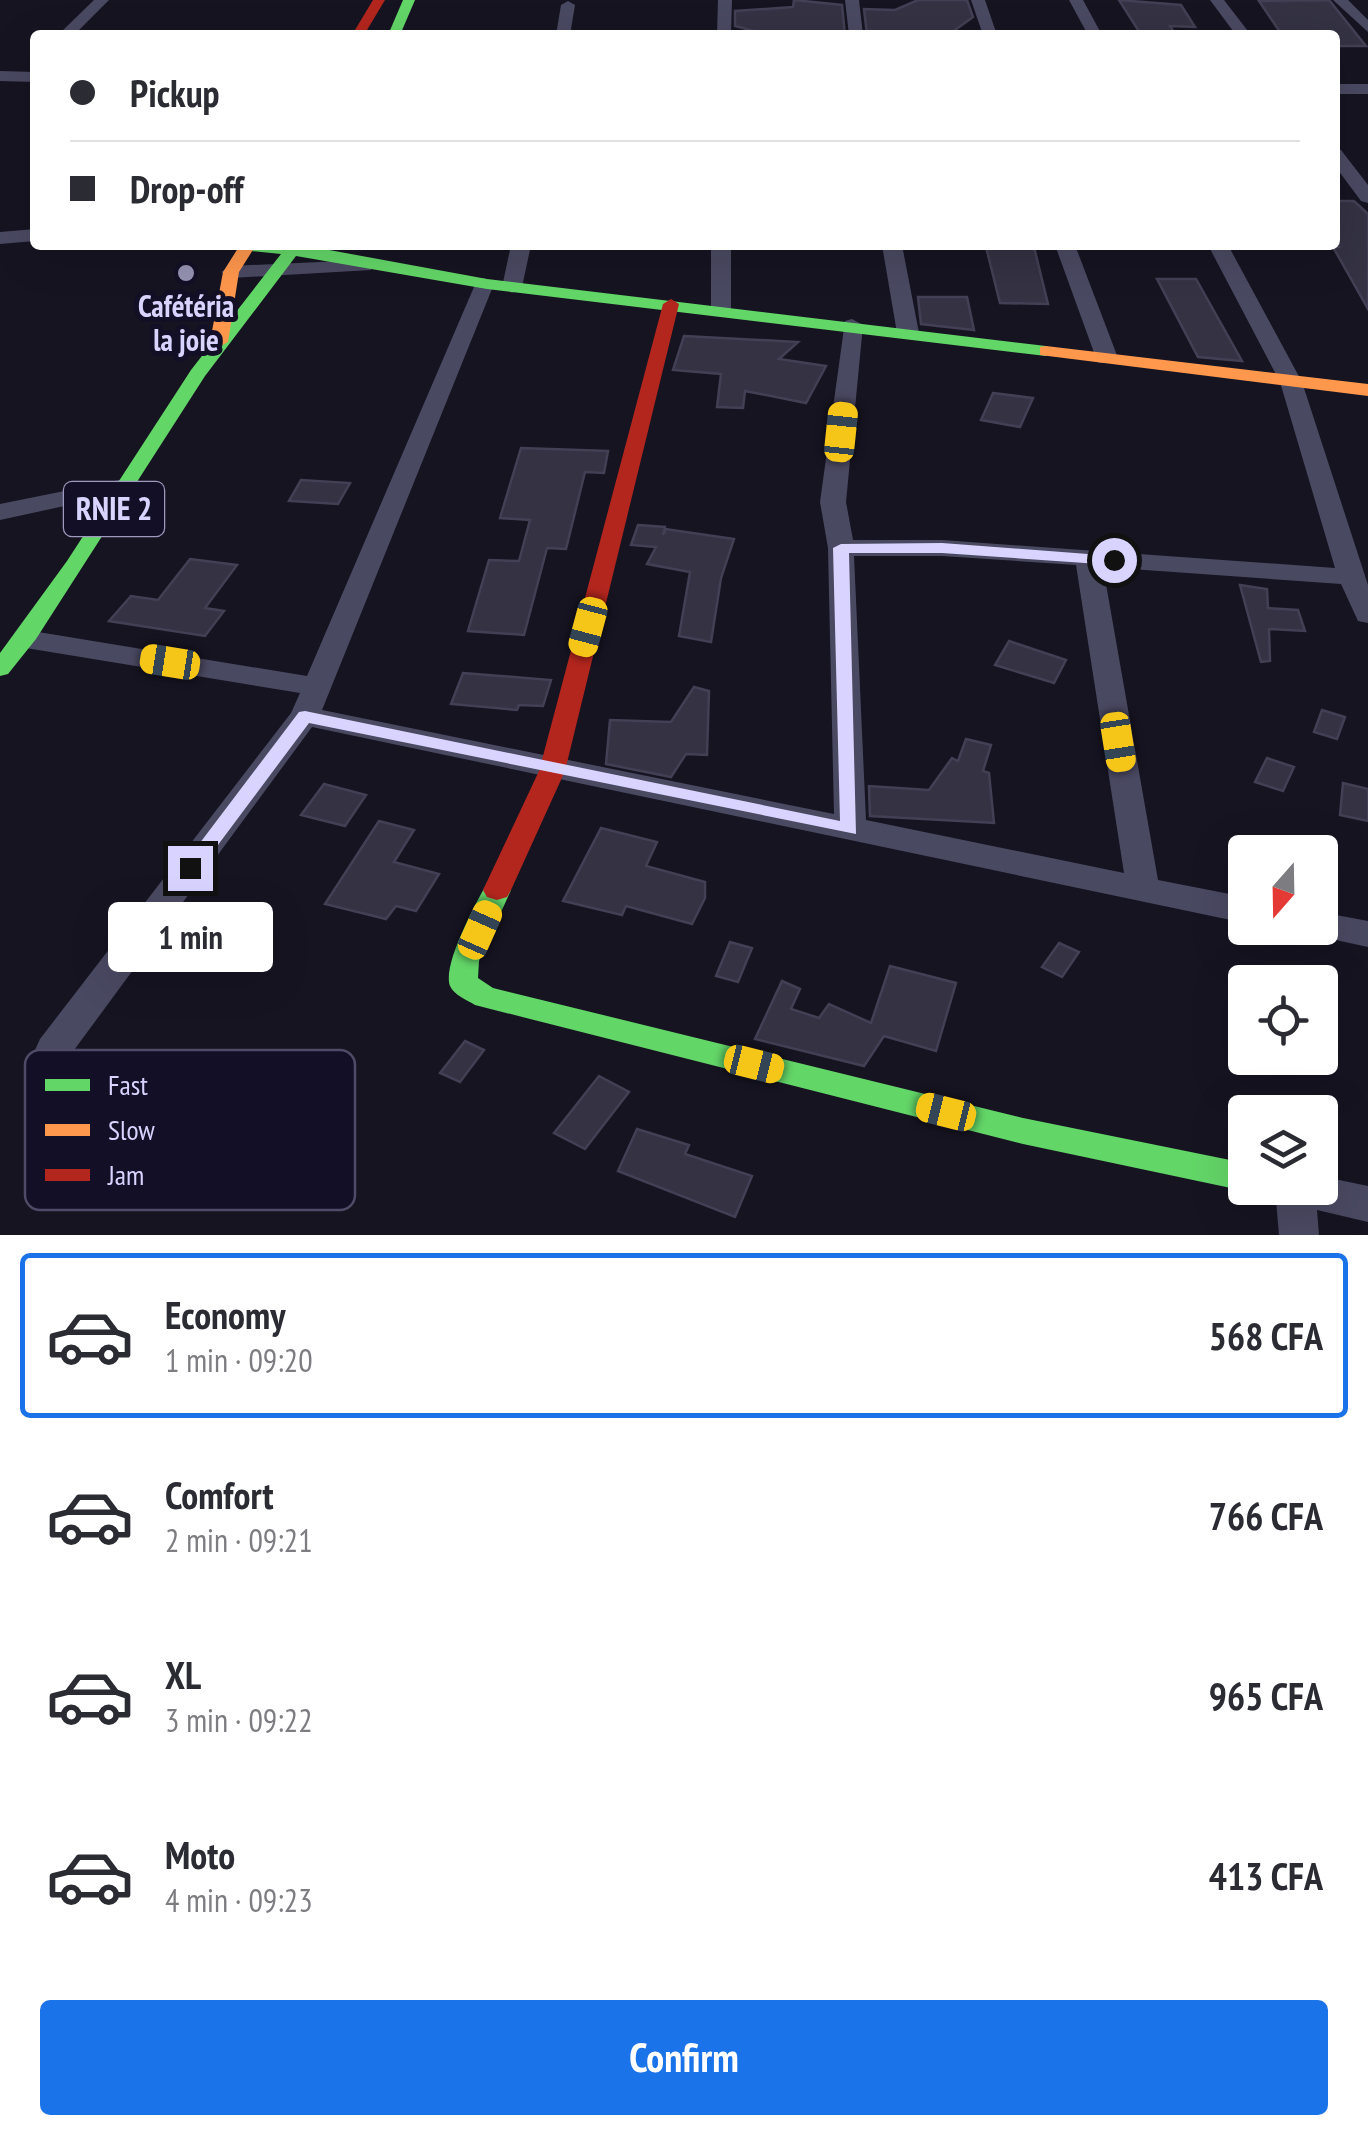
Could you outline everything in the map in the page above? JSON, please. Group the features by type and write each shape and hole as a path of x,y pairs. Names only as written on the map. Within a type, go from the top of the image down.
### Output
{"street":[{"path":"70,30 102,0"},
{"path":"361,30 379,0"},
{"path":"396,30 409,0"},
{"path":"724,30 726,0"},
{"path":"852,0 855,30"},
{"path":"978,0 988,30"},
{"path":"1076,0 1092,30"},
{"path":"1218,0 1240,30"},
{"path":"1340,0 1368,28"},
{"path":"564,30 568,4"},
{"path":"0,76 28,77"},
{"path":"1340,89 1368,89"},
{"path":"1340,160 1368,196"},
{"path":"0,238 30,235"},
{"name":"RNIE 2","path":"219,343 232,272 245,250"},
{"name":"RNIE 2","path":"0,669 26,639 219,343 281,274 293,250"},
{"path":"305,250 364,266 484,284 1368,390"},
{"path":"512,287 520,250"},
{"path":"721,250 721,310"},
{"path":"893,250 908,332"},
{"path":"1067,250 1106,358"},
{"path":"1221,250 1291,382 1351,577 1368,614"},
{"path":"232,272 281,274 364,266"},
{"path":"53,1050 310,701 484,284"},
{"path":"672,304 552,771 465,962 463,983 485,997 1023,1130 1228,1173"},
{"path":"850,829 841,548 833,502 852,326"},
{"path":"0,512 129,485"},
{"path":"841,548 942,548 1351,577"},
{"path":"1088,558 1142,890"},
{"path":"26,639 310,701 552,771 1228,907"},
{"path":"1338,928 1368,934"},
{"path":"1338,1197 1368,1204"},
{"path":"1296,1205 1299,1235"}],"building":[{"path":"794,0 842,5 844,30 750,30 735,26 735,11 793,7"},
{"path":"918,0 967,0 973,17 955,30 866,30 864,9 895,10"},
{"path":"1119,0 1181,5 1195,27 1170,26 1172,30 1138,30"},
{"path":"1329,0 1366,46 1340,46 1340,30 1279,30 1259,1"},
{"path":"1340,201 1354,201 1368,214 1368,309 1335,250 1340,250"},
{"path":"987,250 1035,250 1048,304 1000,303"},
{"path":"1157,279 1196,279 1242,361 1198,357"},
{"path":"918,297 967,297 974,330 921,324"},
{"path":"684,336 798,342 779,359 826,366 806,403 745,391 743,408 717,407 721,374 673,370"},
{"path":"993,393 1033,398 1020,427 981,420"},
{"path":"521,448 608,451 604,473 585,472 566,549 547,548 524,635 468,631 489,560 519,561 530,520 500,518"},
{"path":"301,480 350,483 338,504 289,501"},
{"path":"638,525 665,527 663,535 666,529 734,539 721,578 711,642 679,636 690,572 647,564 656,547 631,545"},
{"path":"190,559 237,565 205,608 224,611 205,636 109,621 131,596 158,600"},
{"path":"1240,585 1267,589 1268,608 1298,610 1305,631 1269,629 1270,661 1261,662"},
{"path":"1009,641 1066,660 1054,683 995,665"},
{"path":"463,673 551,680 543,706 519,705 517,710 451,704"},
{"path":"694,687 709,691 707,755 686,754 671,777 606,764 610,720 671,722"},
{"path":"1322,710 1345,717 1337,739 1314,732"},
{"path":"966,739 991,745 983,771 989,773 994,823 870,816 869,786 929,790 952,758 958,761"},
{"path":"1267,758 1294,767 1283,791 1255,782"},
{"path":"1343,783 1368,789 1368,821 1340,815"},
{"path":"324,784 366,795 345,826 301,815"},
{"path":"379,821 414,830 394,862 439,874 416,911 396,906 386,919 325,904"},
{"path":"601,828 657,842 646,866 705,882 705,898 692,924 626,906 622,915 563,901"},
{"path":"730,942 752,948 738,982 716,976"},
{"path":"1059,943 1079,952 1062,977 1042,967"},
{"path":"890,966 956,983 936,1051 884,1036 864,1066 755,1039 782,981 800,989 791,1009 819,1018 829,1004 871,1023"},
{"path":"465,1041 484,1050 460,1082 440,1073"},
{"path":"599,1076 629,1092 585,1149 554,1133"},
{"path":"637,1129 689,1145 685,1154 752,1176 735,1217 618,1171"}],"traffic: fast":[{"path":"396,30 409,0"},
{"path":"284,250 487,284 1046,351"},
{"path":"0,669 78,561 197,374 273,280 291,250"},
{"path":"497,890 465,961 463,983 485,997 1023,1131 1228,1173"}],"traffic: slow":[{"path":"219,342 231,272 245,250"},
{"path":"1046,351 1368,390"}],"traffic: jam":[{"path":"361,30 379,0"},
{"path":"497,890 552,771 671,304"}],"place":[{"name":"Cafétéria la joie","path":"186,273"}],"route":[{"path":"190,868 305,716 552,771 850,829 841,548 942,548 1114,560"}]}
